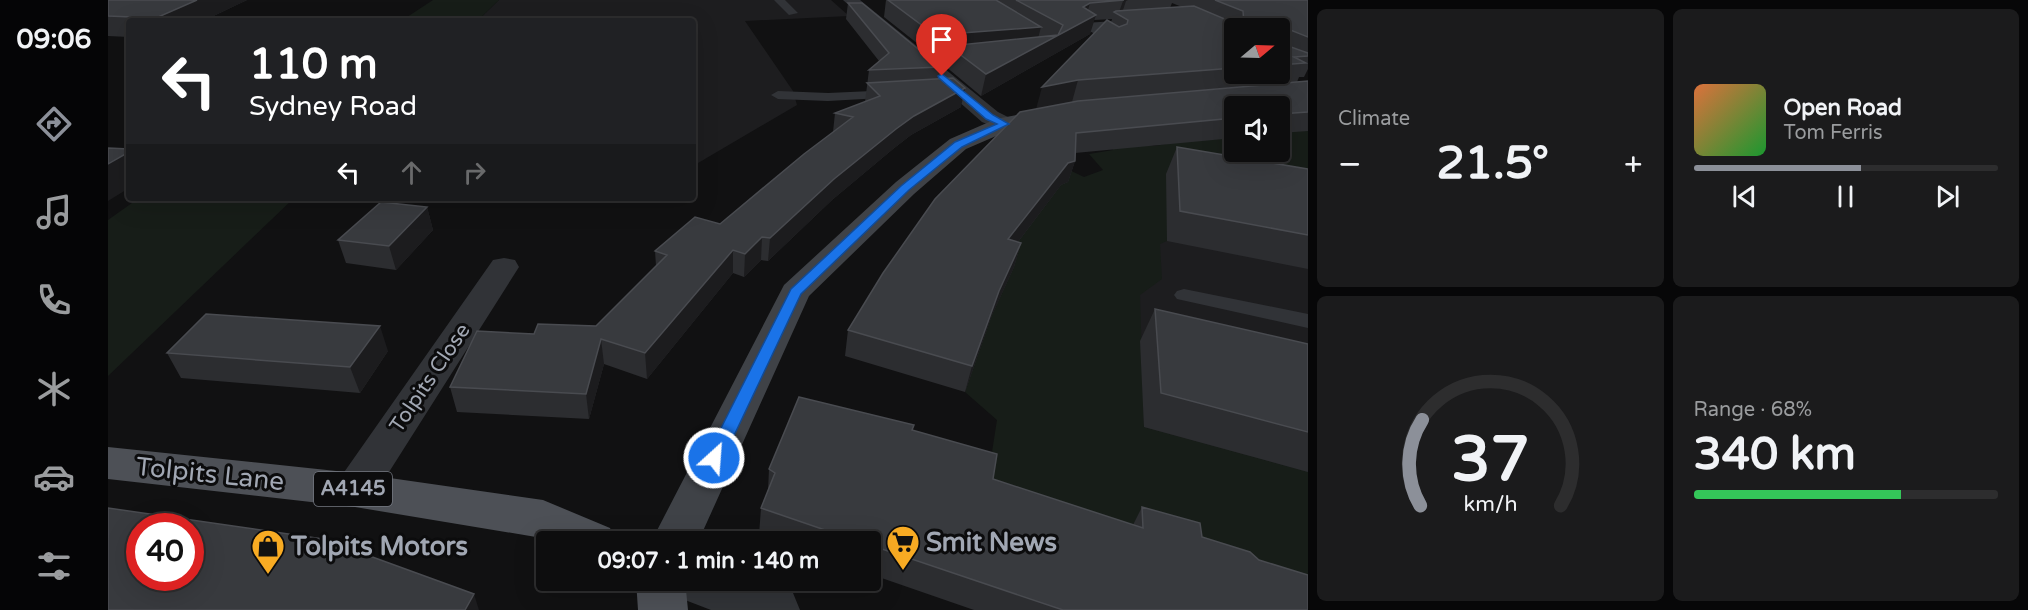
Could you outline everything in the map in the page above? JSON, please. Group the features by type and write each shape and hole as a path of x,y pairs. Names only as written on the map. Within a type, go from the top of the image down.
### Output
{"main road":[{"name":"Tolpits Lane","path":"108,464 356,489 543,519 569,531"},
{"path":"661,591 663,610"}],"street":[{"path":"851,0 990,117 1004,124"},
{"path":"679,531 795,292 905,188 958,144 1004,124 1084,110"},
{"name":"Tolpits Close","path":"356,489 504,267"},
{"path":"721,591 775,610"}],"lane":[{"path":"779,0 793,13"},
{"path":"1114,41 1085,26 1139,23"},
{"path":"926,62 981,57"},
{"path":"935,92 959,90"},
{"path":"778,95 828,97 911,93"},
{"path":"1184,295 1308,321"}],"shaded area":[{"path":"433,0 499,0 480,18 406,18"},
{"path":"499,0 831,0 849,16 745,21 793,91 797,105 696,164 696,18 480,18"},
{"path":"1308,127 1308,200 1167,200 1167,241 1160,244 1162,279 1140,295 1144,427 1308,472 1308,609 984,503 997,420 965,392 999,257 1059,165 1084,177 1103,170 1089,154 1113,150 1111,147 1135,143 1154,146 1224,136 1224,162 1290,162 1290,129"},
{"path":"1308,177 1308,515 1111,410 1130,229"},
{"path":"135,201 291,201 108,376 108,220"}],"building":[{"path":"108,0 197,0 156,18 108,16"},
{"path":"888,0 996,0 1041,27 935,35"},
{"path":"1016,0 1124,0 1090,3 1083,7 1096,15 986,74 949,46 1058,35 1063,25"},
{"path":"1215,0 1308,0 1308,37 1290,30 1290,18 1244,18 1243,11"},
{"path":"848,3 862,3 940,67 869,70 889,53"},
{"path":"1194,6 1224,19 1224,69 1078,80 1042,87 1107,20 1119,27 1127,24 1128,20 1114,12"},
{"path":"1290,47 1308,53 1308,56 1294,57 1306,63 1290,64"},
{"path":"953,78 965,88 914,116 896,129 834,179 770,238 762,237 745,254 733,250 645,353 601,339 586,394 450,387 477,331 534,334 538,324 596,326 667,255 655,251 695,217 720,224 804,154 853,117 835,113 880,96 867,83"},
{"path":"1308,81 1308,112 1290,113 1290,96 1224,96 1224,119 1076,133 1075,161 1068,163 1008,239 1021,243 999,291 972,366 848,330 883,273 935,199 1020,112 1078,101"},
{"path":"1177,147 1224,155 1224,162 1266,162 1308,169 1308,235 1180,211"},
{"path":"108,148 126,149 126,154 108,164"},
{"path":"381,202 427,207 389,246 338,240"},
{"path":"1155,309 1308,344 1308,432 1161,393"},
{"path":"206,314 380,326 350,367 167,353"},
{"path":"799,397 914,425 912,430 997,454 993,479 1143,528 1142,507 1200,523 1202,537 1250,552 1259,560 1308,575 1308,610 1063,610 881,549 881,531 828,531 761,508 775,473 769,469"},
{"path":"108,508 143,513 126,513 126,591 204,591 204,522 323,539 474,594 465,610 108,610"}],"place":[{"name":"Smit News","path":"903,571"},
{"name":"Tolpits Motors","path":"268,575"}],"route":[{"path":"714,458 795,292 905,188 958,144 1004,124 990,117 942,76"}]}
